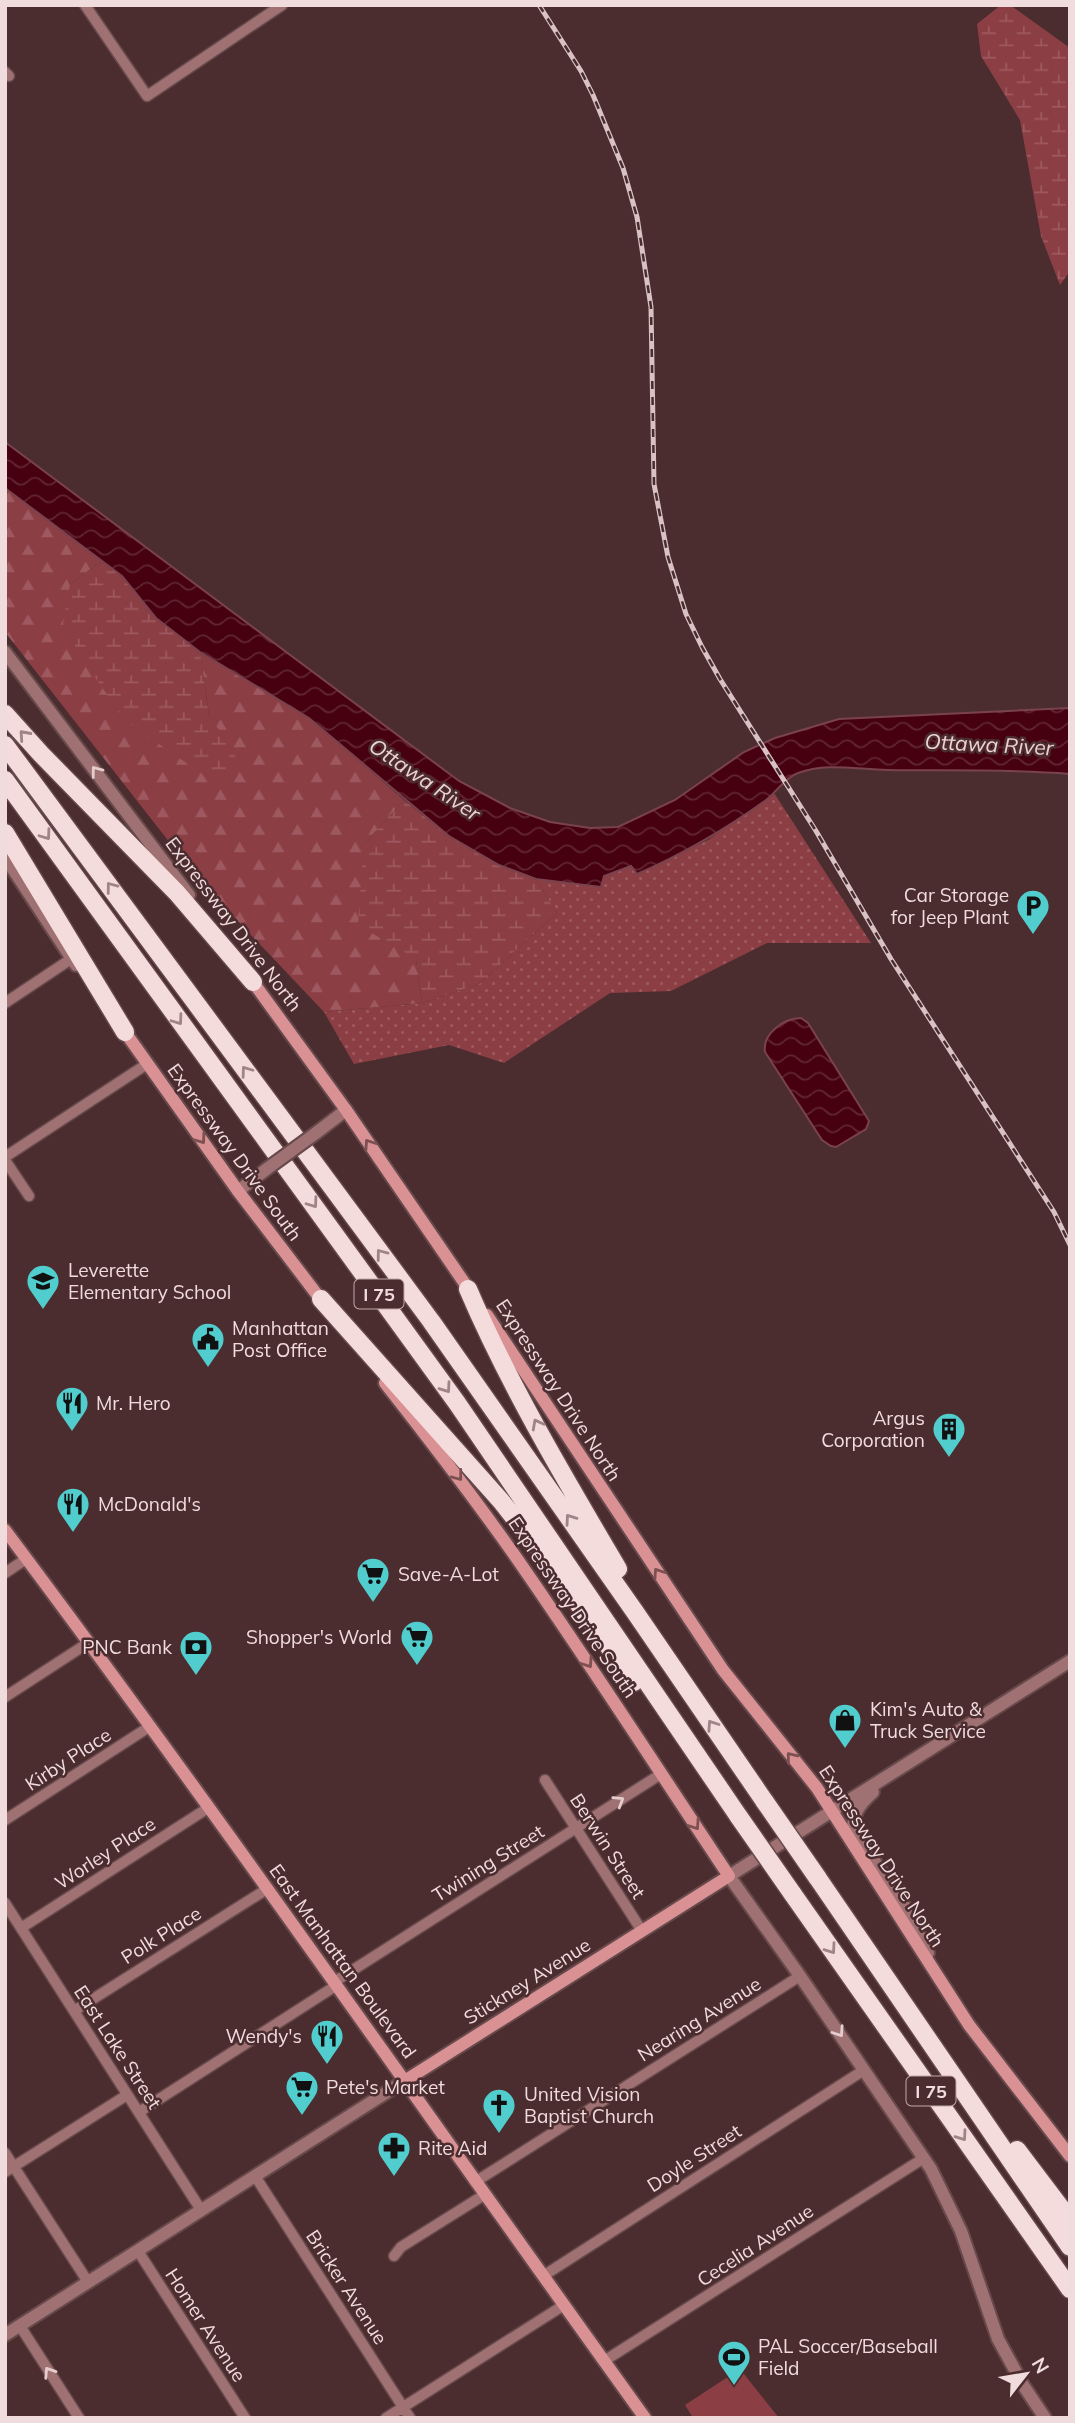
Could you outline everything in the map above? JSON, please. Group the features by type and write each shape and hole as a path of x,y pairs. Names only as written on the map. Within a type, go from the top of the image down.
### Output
{"highway":[{"path":"5,714 177,893 253,982"},
{"name":"I 75","path":"5,745 431,1321 665,1655 1070,2247"},
{"name":"I 75","path":"5,780 457,1403 792,1894 1070,2289"},
{"path":"5,832 125,1032"},
{"path":"468,1289 533,1418 665,1655"},
{"path":"321,1300 523,1529 629,1675 740,1817"},
{"path":"893,1989 1070,2220"}],"main road":[{"name":"Expressway Drive North","path":"253,982 346,1111 468,1289 723,1670 817,1788 897,1909 944,1988 997,2063 1070,2157"},
{"name":"Expressway Drive South","path":"125,1032 238,1191 477,1503 613,1700 729,1876"},
{"name":"East Manhattan Boulevard","path":"5,1531 406,2080 642,2417"},
{"name":"Stickney Avenue","path":"406,2080 729,1876"}],"street":[{"path":"85,5 147,96 282,5"},
{"name":"Expressway Drive North","path":"5,652 253,982"},
{"name":"Expressway Drive South","path":"5,857 107,1012 125,1032"},
{"path":"5,1003 71,959"},
{"path":"29,1196 5,1159 147,1064"},
{"path":"238,1191 346,1111"},
{"path":"5,1573 26,1559"},
{"path":"5,1697 88,1643"},
{"name":"Stickney Avenue","path":"729,1876 1070,1661"},
{"name":"Kirby Place","path":"5,1820 149,1727"},
{"name":"Twining Street","path":"139,2112 661,1774"},
{"path":"885,1778 858,1808 853,1829 907,1910 944,1988"},
{"name":"Berwin Street","path":"545,1780 642,1931"},
{"name":"Worley Place","path":"21,1928 208,1808"},
{"name":"Expressway Drive South","path":"729,1876 924,2158 947,2198 961,2231 998,2339 1016,2375 1045,2418"},
{"name":"Polk Place","path":"74,2011 267,1889"},
{"name":"East Lake Street","path":"5,1903 201,2210"},
{"name":"Nearing Avenue","path":"475,2182 800,1976"},
{"name":"Doyle Street","path":"543,2276 864,2070"},
{"name":"Stickney Avenue","path":"5,2335 406,2080"},
{"path":"10,2170 127,2095"},
{"path":"5,2153 10,2170 88,2283"},
{"name":"Cecelia Avenue","path":"604,2361 924,2158"},
{"name":"Bricker Avenue","path":"255,2176 410,2418"},
{"path":"394,2256 401,2247 484,2194"},
{"name":"Homer Avenue","path":"138,2250 245,2418"},
{"path":"386,2418 564,2305"},
{"path":"20,2326 79,2418"}],"green space":[{"path":"1001,5 1010,5 1070,48 1070,271 1060,285 1041,236 1020,120 981,56 977,24"},
{"path":"5,488 102,561 70,584 240,765 209,715 200,652 309,718 404,800 364,844 416,959 422,1003 324,1012 199,880 5,632"},
{"path":"102,561 122,576 156,618 200,652 209,715 241,765 208,778 127,722 86,665 63,624 70,584"},
{"path":"774,793 871,943 767,943 671,991 610,993 504,1063 449,1045 354,1064 324,1012 422,1003 479,984 557,913 536,879 601,887 604,876 631,866 637,874 708,840"},
{"path":"404,800 449,836 499,865 536,879 557,913 479,984 422,1003 416,959 358,925 364,844"},
{"name":"PAL Soccer/Baseball Field","path":"740,2369 779,2418 693,2418 685,2405"}],"water":[{"name":"Ottawa River","path":"5,442 459,781 510,808 550,822 590,828 618,827 675,800 744,752 775,738 839,719 1070,708 1070,774 843,767 809,770 789,778 766,800 719,832 637,874 631,866 604,876 601,887 536,879 499,865 449,836 309,718 200,652 156,618 122,576 5,488"},
{"path":"801,1018 808,1023 869,1121 866,1129 836,1147 822,1140 765,1052 767,1039 776,1028"}],"railway":[{"path":"539,5 593,95 623,168 637,217 651,307 654,484 668,557 686,614 720,679 816,831 891,959 1054,1212 1070,1245"}],"place":[{"name":"Car Storage for Jeep Plant","path":"1033,936"},
{"name":"Leverette Elementary School","path":"43,1311"},
{"name":"Manhattan Post Office","path":"208,1369"},
{"name":"Mr. Hero","path":"72,1433"},
{"name":"Argus Corporation","path":"949,1459"},
{"name":"McDonald's","path":"73,1534"},
{"name":"Save-A-Lot","path":"373,1604"},
{"name":"Shopper's World","path":"417,1667"},
{"name":"PNC Bank","path":"196,1677"},
{"name":"Kim's Auto & Truck Service","path":"845,1750"},
{"name":"Wendy's","path":"327,2066"},
{"name":"Pete's Market","path":"302,2117"},
{"name":"United Vision Baptist Church","path":"499,2135"},
{"name":"Rite Aid","path":"394,2178"},
{"name":"PAL Soccer/Baseball Field","path":"734,2387"}]}
